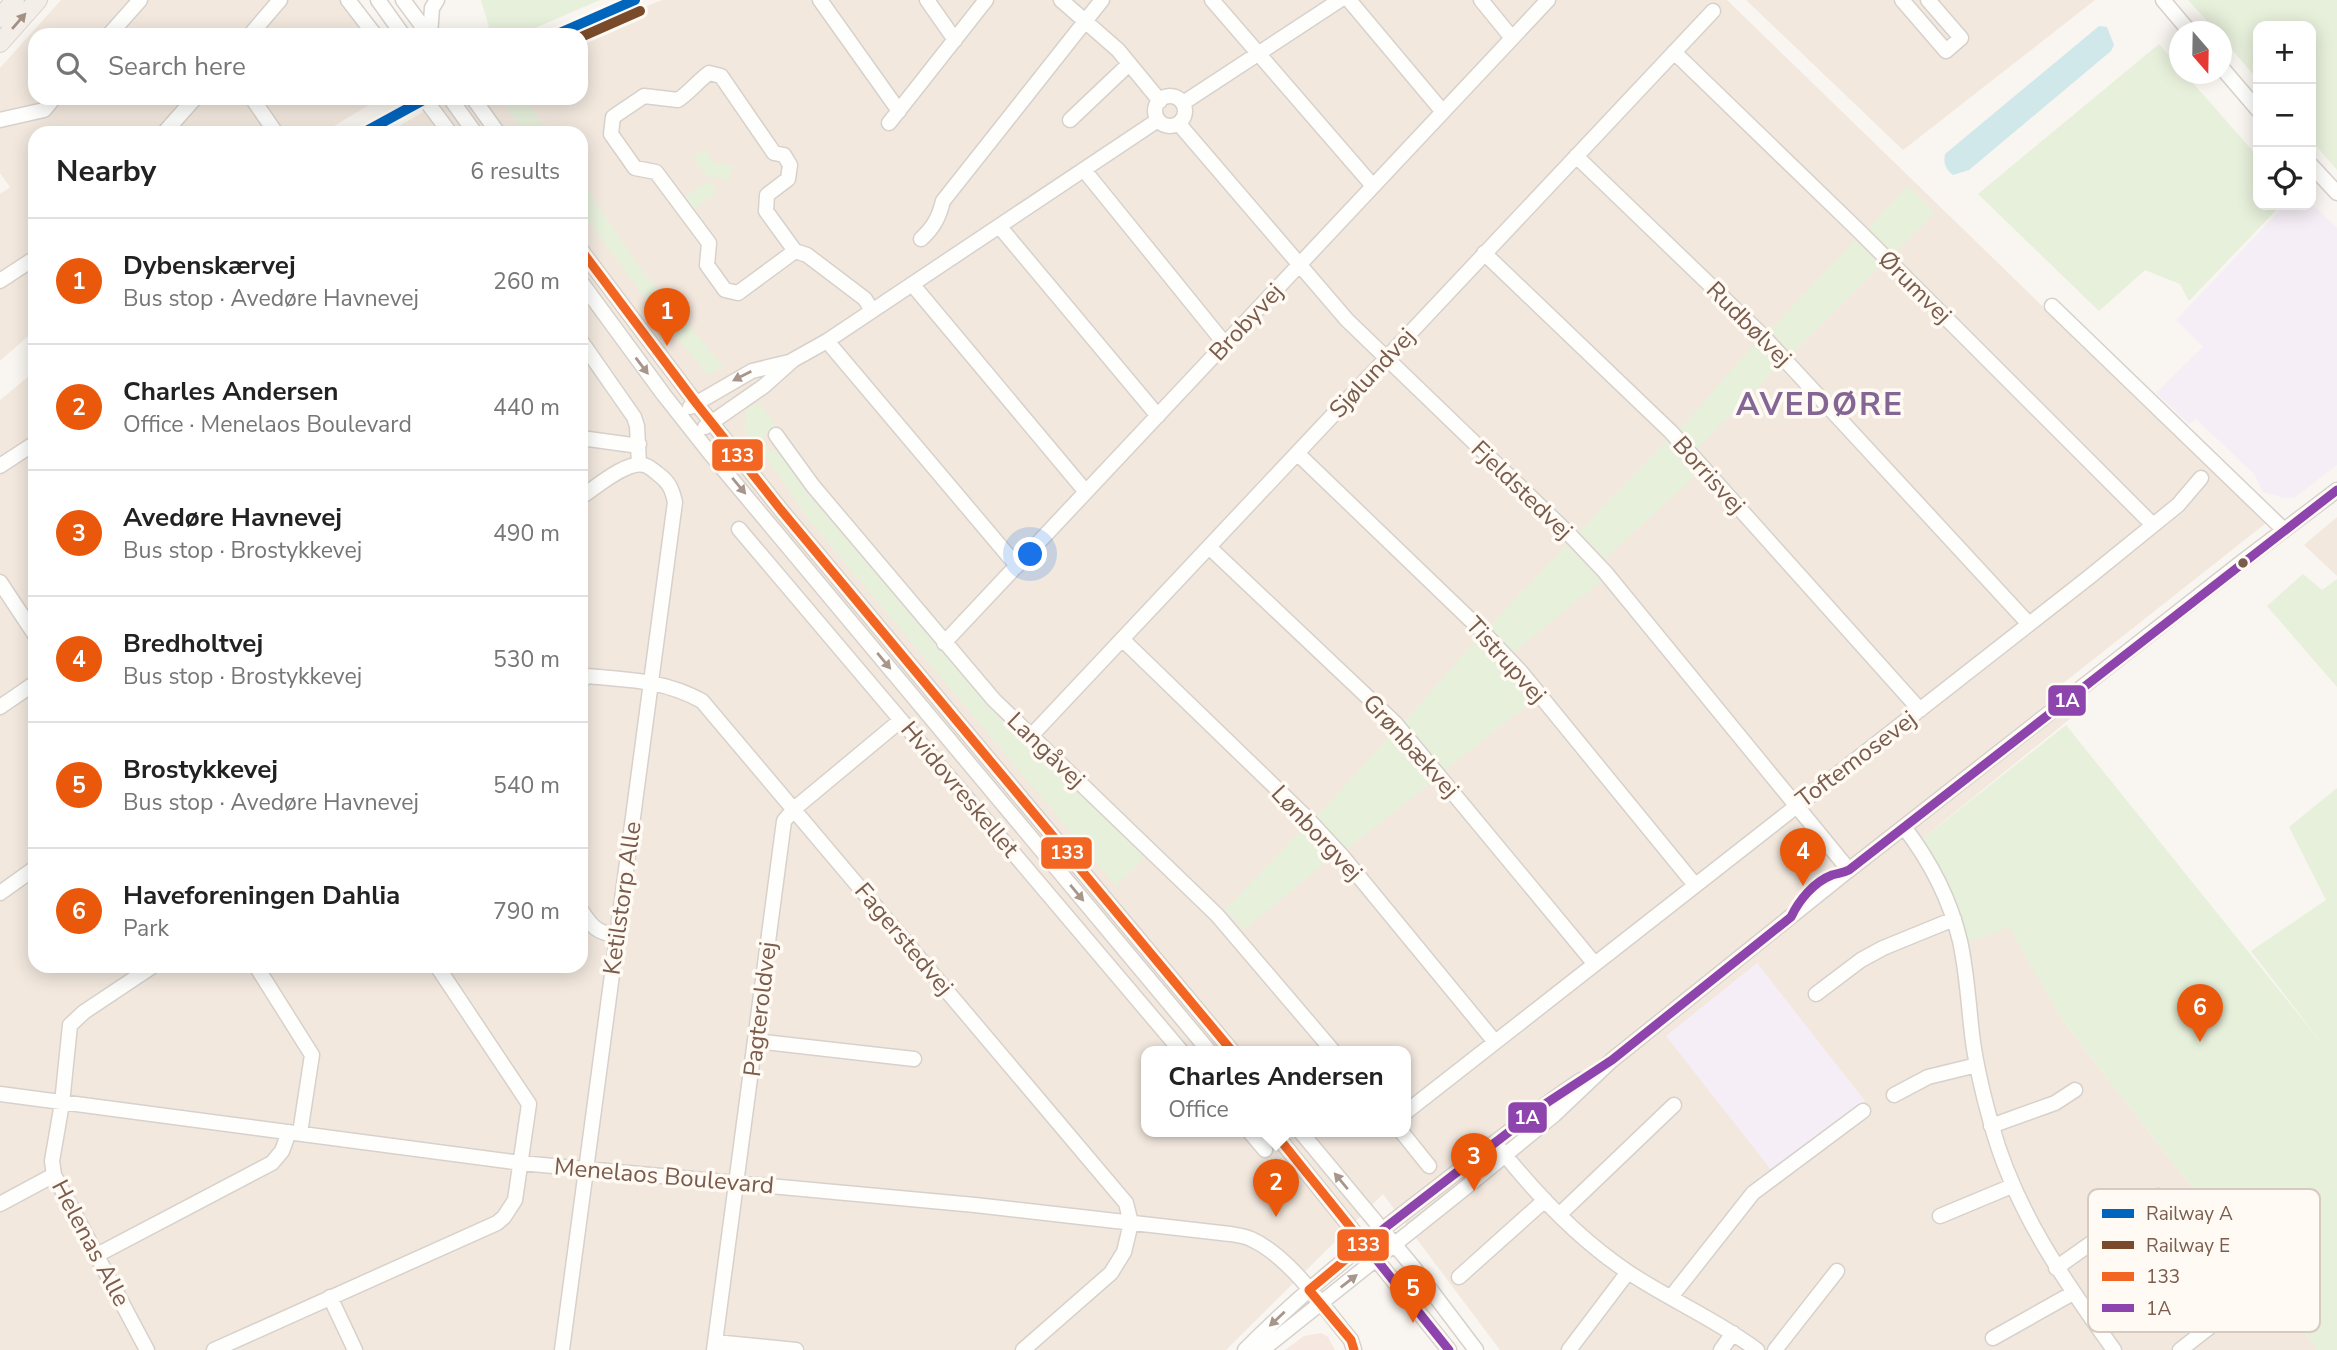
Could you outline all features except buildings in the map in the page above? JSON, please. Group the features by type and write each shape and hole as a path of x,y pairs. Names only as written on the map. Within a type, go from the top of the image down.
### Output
{"main road":[{"path":"0,18 15,0"},
{"path":"0,43 38,0"}],"street":[{"path":"115,28 140,0"},
{"path":"256,28 280,0"},
{"path":"348,0 370,28"},
{"path":"378,0 398,28"},
{"path":"403,0 424,28"},
{"path":"430,28 432,8 437,0"},
{"path":"820,0 894,117 986,0"},
{"path":"927,0 955,40"},
{"path":"1060,0 1086,20 1160,101"},
{"path":"921,239 939,217 943,201 1102,0"},
{"path":"1212,0 1373,186"},
{"path":"1183,103 1340,0"},
{"path":"1349,0 1443,112"},
{"path":"1481,0 1512,38"},
{"name":"Brobyvej","path":"944,643 1548,0"},
{"path":"1902,0 1946,51 1961,38 1928,0"},
{"path":"2163,0 2181,21"},
{"name":"Sjølundvej","path":"1031,736 1713,11"},
{"name":"Ørumvej","path":"1674,52 1859,231 2153,525"},
{"path":"1070,120 1129,64"},
{"path":"795,251 738,293 725,290 707,265 709,243 656,172 635,168 611,134 613,117 644,96 678,100 694,89 696,82 709,74 722,76 774,153 784,155 790,165 788,179 767,195 766,211 795,251 807,255 865,299 872,311"},
{"path":"2232,80 2253,104"},
{"path":"1170,96 1183,103 1185,114 1179,124 1166,126 1158,120 1155,110 1160,101 1170,96"},
{"path":"0,120 44,110 48,105"},
{"path":"170,126 189,105"},
{"path":"257,105 271,126"},
{"path":"429,105 445,126"},
{"path":"455,105 470,126"},
{"path":"478,105 493,126"},
{"path":"695,434 764,386 793,360 827,341 1158,120"},
{"name":"Fjeldstedvej","path":"1179,124 1347,320 1605,572 1849,870"},
{"name":"Rudbølvej","path":"1576,156 1762,335 2028,623"},
{"path":"1084,170 1225,344"},
{"path":"2316,170 2337,193"},
{"path":"999,226 1157,416"},
{"name":"Borrisvej","path":"1484,253 1671,432 1920,710"},
{"path":"588,259 696,404 816,553 1228,1046"},
{"path":"0,281 28,263"},
{"path":"912,284 1086,492"},
{"path":"588,291 695,434 1205,1046"},
{"path":"2052,306 2284,530"},
{"path":"827,341 1017,566"},
{"path":"588,351 634,417 639,444 639,464 624,468 588,492"},
{"path":"679,414 752,371 793,360"},
{"name":"Langåvej","path":"776,435 813,486 994,700 1217,915 1328,1046"},
{"path":"588,439 639,444"},
{"path":"0,466 28,448"},
{"name":"Tistrupvej","path":"1297,453 1473,622 1520,671 1695,885"},
{"name":"Ketilstorp Alle","path":"562,1350 676,502 671,486 646,465 639,464"},
{"name":"Toftemosevej","path":"1411,1107 2153,525 2178,505 2202,478"},
{"path":"1262,1350 1554,1115 1612,1060 1849,870 2337,490"},
{"name":"Hvidovreskellet","path":"739,529 1177,1046"},
{"name":"Grønbækvej","path":"1209,547 1395,723 1594,963"},
{"path":"0,582 28,624"},
{"name":"Lønborgvej","path":"1122,639 1306,817 1342,856 1495,1042"},
{"path":"588,676 652,681"},
{"name":"Fagerstedvej","path":"652,681 681,689 702,701 1126,1203 1131,1223"},
{"path":"0,707 28,688"},
{"name":"Pagteroldvej","path":"715,1346 784,821 794,809 901,720"},
{"path":"1904,827 1939,882 1954,919 1964,961 1977,1065 1991,1126 2012,1186 2033,1230 2088,1314"},
{"path":"0,893 28,873"},
{"path":"1816,994 1861,960 1883,948 1954,919"},
{"path":"588,922 601,934 617,935"},
{"name":"Helenas Alle","path":"142,973 84,1012 70,1025 62,1102 52,1161 54,1175 147,1350"},
{"path":"97,1255 272,1163 294,1133 312,1055 260,973"},
{"path":"214,1350 497,1223 515,1200 529,1104 442,973"},
{"path":"756,1041 914,1059"},
{"path":"1245,1350 1364,1244 1545,1104 1612,1060"},
{"path":"1894,1095 1928,1077 1977,1065"},
{"path":"1991,1126 2054,1103 2075,1090"},
{"name":"Menelaos Boulevard","path":"0,1094 521,1163 975,1205 1230,1234 1250,1238 1266,1248 1310,1290 1350,1340 1354,1350"},
{"path":"1560,1214 1674,1105"},
{"path":"1671,1297 1753,1193 1863,1111"},
{"path":"1254,1137 1265,1150"},
{"path":"1278,1137 1449,1350"},
{"path":"1305,1137 1476,1350"},
{"path":"1406,1137 1429,1167"},
{"path":"1494,1142 1545,1200 1628,1272 1733,1333 1757,1350"},
{"path":"0,1204 54,1175"},
{"path":"1940,1216 2012,1186"},
{"path":"1459,1277 1545,1200"},
{"path":"1023,1350 1111,1273 1124,1252 1131,1223"},
{"path":"2056,1268 2088,1245"},
{"path":"1775,1350 1837,1271"},
{"path":"1569,1350 1628,1272"},
{"path":"1993,1338 2073,1293"},
{"path":"330,1297 355,1350"},
{"path":"2101,1332 2114,1350"},
{"path":"2180,1350 2203,1332"},
{"path":"1721,1350 1733,1333"},
{"path":"715,1346 796,1350"}],"shaded area":[{"path":"61,0 342,0 362,28 36,28"},
{"path":"662,0 1727,0 2266,523 2052,692 2071,718 1922,839 1948,884 1970,941 2009,926 2063,1021 2193,1189 2088,1189 2088,1332 2304,1332 2318,1350 1500,1350 1383,1194 1226,1350 0,1350 0,400 28,377 28,973 588,973 588,126 399,126 436,105 588,105 588,30"},
{"path":"1746,0 2095,0 1903,150"},
{"path":"28,37 28,105 369,105 334,126 28,126 28,336 0,361 0,194 10,187 0,173 0,68"},
{"path":"2316,208 2337,228 2337,465 2294,498 2263,492 2254,474 2196,419 2189,424 2156,393 2203,347 2176,320 2280,210 2316,210"},
{"path":"2337,517 2337,576 2304,545"},
{"path":"1757,963 1865,1101 1772,1171 1666,1036"},
{"path":"1321,1333 1328,1337 1335,1350 1285,1350 1304,1336"}],"green space":[{"path":"481,0 600,0 535,28 489,27"},
{"path":"2188,0 2337,0 2337,170 2316,146 2316,21 2253,21 2253,74 2232,50 2232,21 2207,21"},
{"path":"2159,44 2169,56 2169,84 2194,84 2253,151 2253,210 2276,210 2189,301 2180,284 2145,270 2099,311 1978,194"},
{"path":"504,105 530,105 544,126 520,126"},
{"path":"705,149 715,163 733,165 730,180 706,176 692,157"},
{"path":"709,180 717,192 691,211 683,198"},
{"path":"1908,186 1935,213 1891,256 1866,230"},
{"path":"588,190 639,266 724,367 708,376 588,221"},
{"path":"1855,240 1881,265 1792,354 1770,330"},
{"path":"1758,340 1781,364 1697,449 1679,430"},
{"path":"759,402 776,426 762,437 771,452 776,451 781,455 806,492 1002,721 1142,854 1141,862 1116,886 808,519 776,471 744,431 747,409"},
{"path":"1667,440 1699,472 1605,559 1579,532"},
{"path":"1566,545 1601,581 1513,653 1488,628"},
{"path":"2303,574 2322,590 2337,579 2337,687 2267,606"},
{"path":"1478,638 1534,700 1444,771 1403,723"},
{"path":"2066,725 2324,1046 2251,951 2326,900 2289,827 2337,788 2337,1350 2318,1350 2304,1332 2320,1332 2320,1189 2193,1189 2063,1021 2009,927 1970,942 1948,884 1922,839"},
{"path":"1392,734 1433,781 1346,850 1316,817"},
{"path":"1305,827 1332,857 1244,930 1225,910"}],"water":[{"path":"2099,26 2107,27 2114,45 2111,51 1969,170 1953,175 1947,169 1945,154"}],"rail line":[{"name":"A","path":"571,28 635,0"},
{"name":"E","path":"588,34 640,11"},
{"name":"A","path":"376,126 414,105"}],"transit line":[{"name":"133","path":"588,259 781,510 1228,1046"},
{"name":"1A","path":"1449,1350 1364,1244 1545,1104 1612,1060 1791,917 1798,904 1819,882 1849,870 2337,490"},
{"name":"133","path":"1278,1137 1364,1244 1309,1290 1351,1340 1354,1350"}],"place":[{"name":"Dybenskærvej","path":"667,346"},
{"name":"Bredholtvej","path":"1803,886"},
{"name":"Haveforeningen Dahlia","path":"2200,1042"},
{"name":"Avedøre Havnevej","path":"1474,1191"},
{"name":"Charles Andersen","path":"1276,1217"},
{"name":"Brostykkevej","path":"1413,1323"}],"district":[{"name":"AVEDØRE","path":"1820,404"}]}
